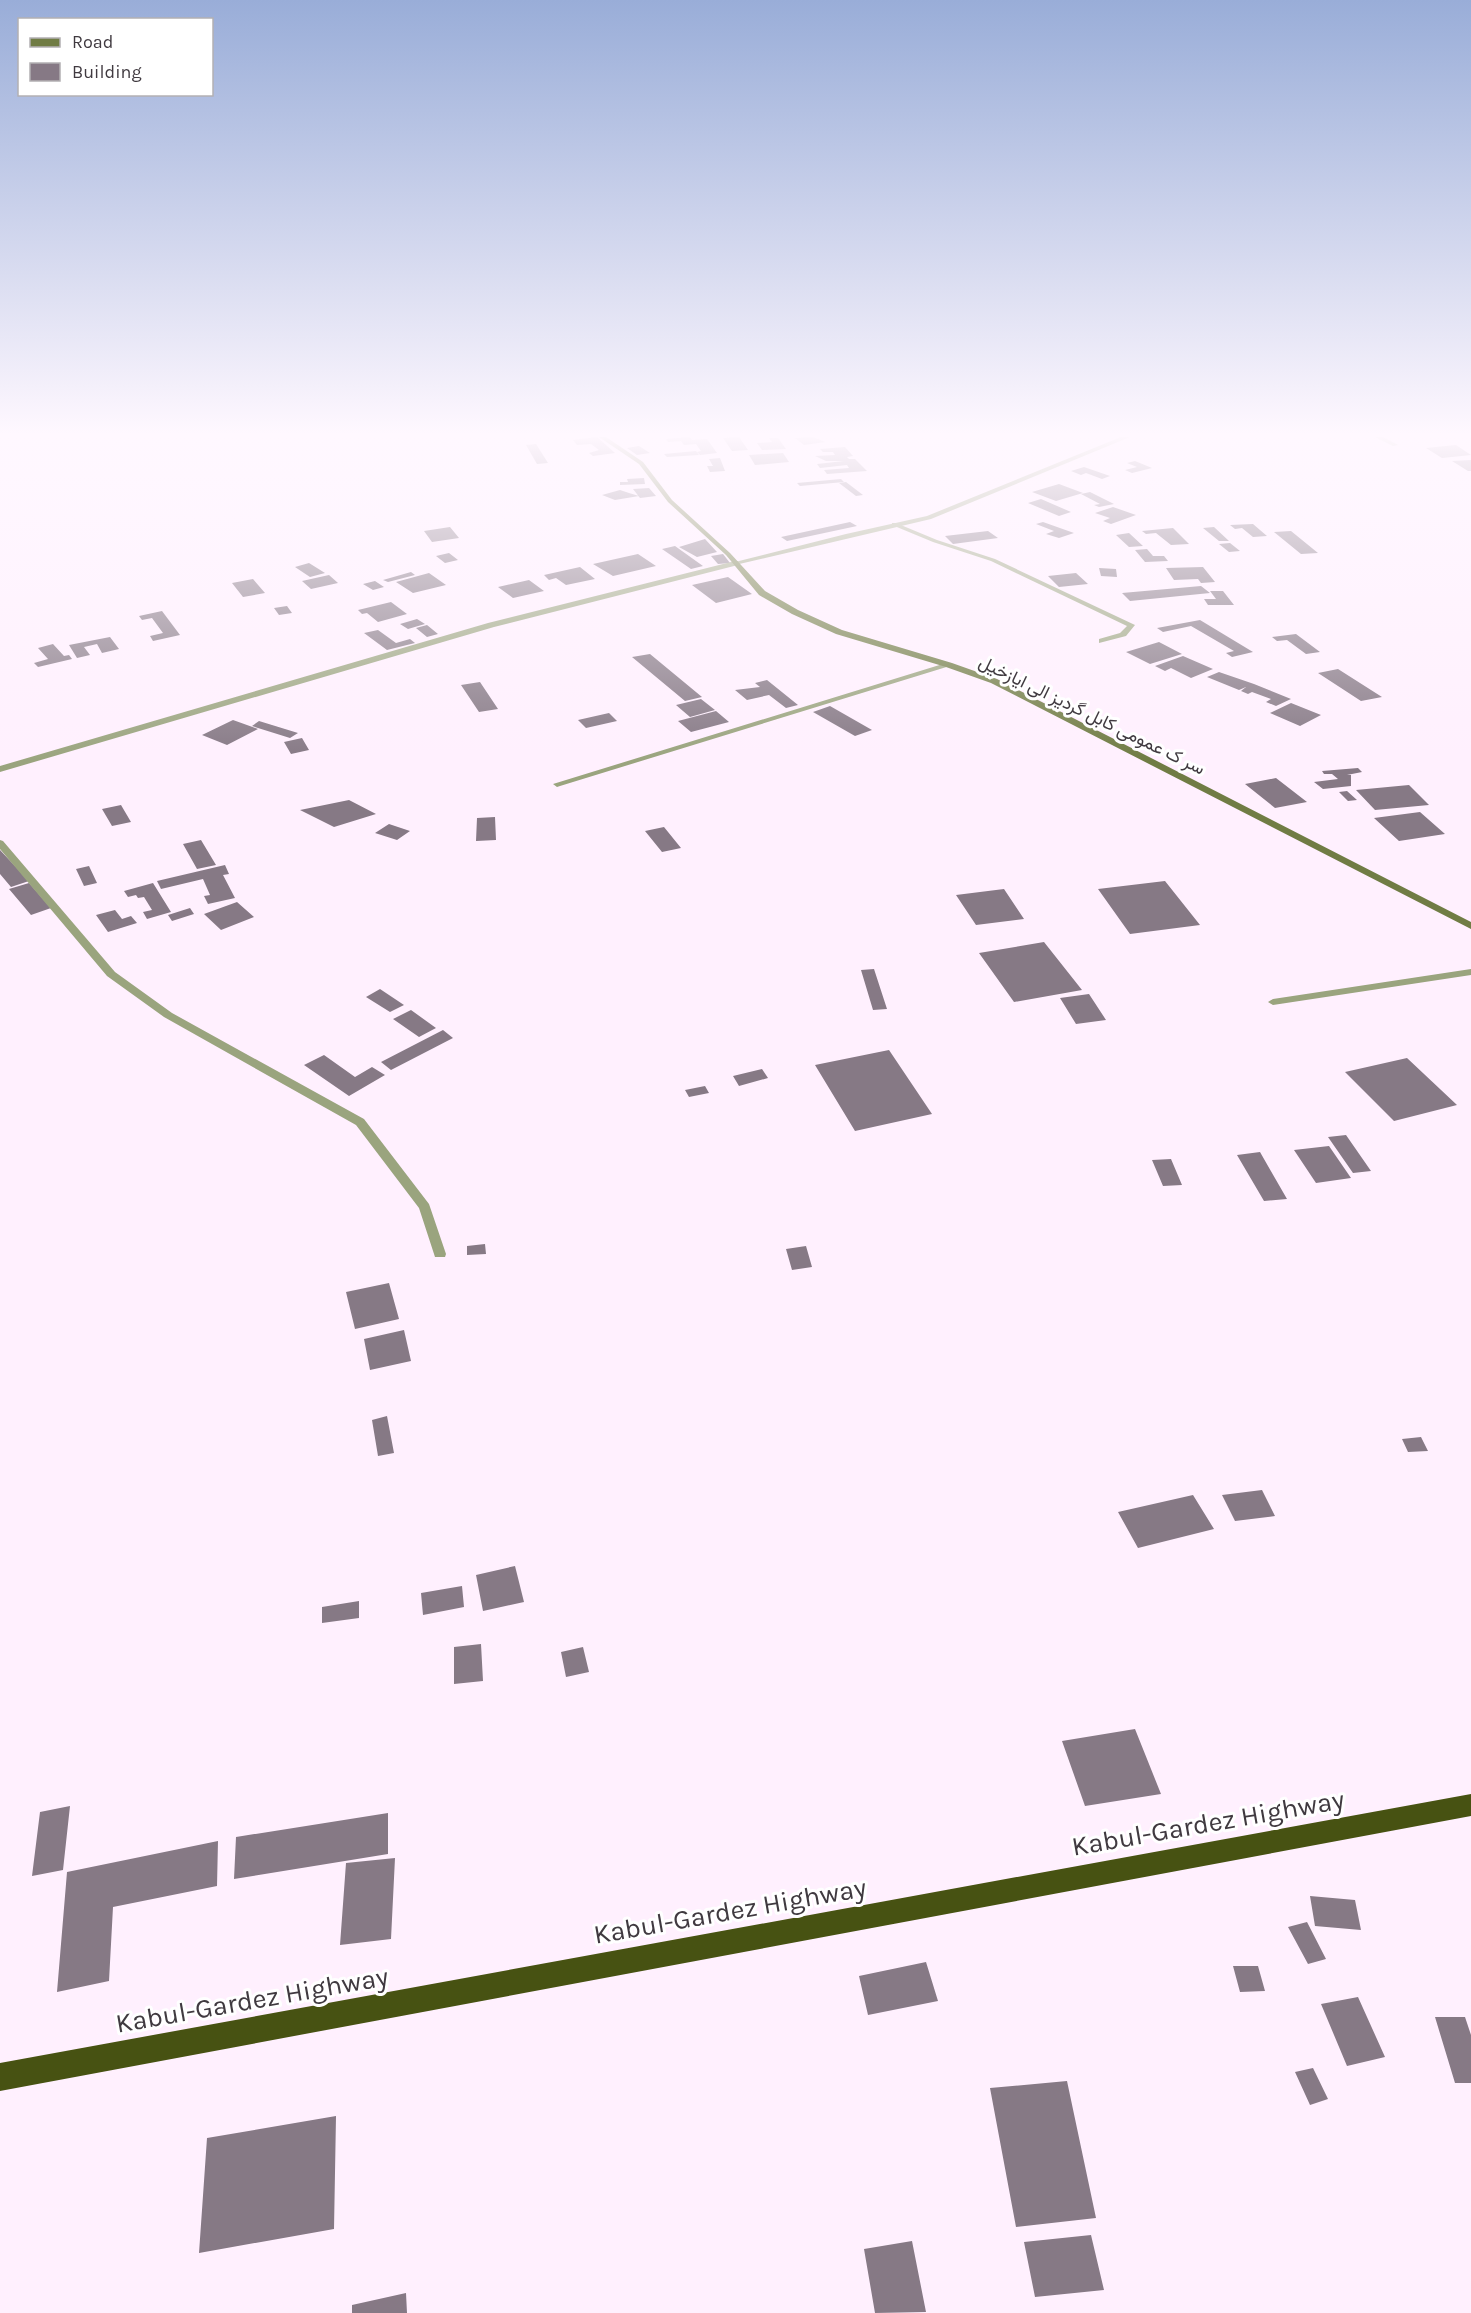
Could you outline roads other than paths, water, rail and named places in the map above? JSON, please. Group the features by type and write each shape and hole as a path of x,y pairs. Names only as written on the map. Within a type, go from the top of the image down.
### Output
{"highway":[{"name":"Kabul-Gardez Highway","path":"0,2077 1471,1805"}],"main road":[{"name":"سر ک عمومی کابل گردیز الی ایازخیل","path":"715,545 762,593 795,612 838,632 994,681 1471,926"}],"street":[{"path":"0,769 491,624 811,545"},
{"path":"946,545 993,560 1131,625 1129,631 1120,637 1102,641"},
{"path":"558,784 949,665"},
{"path":"0,843 111,974 168,1016 360,1122 425,1207 440,1254"},
{"path":"1273,1002 1471,972"}]}
